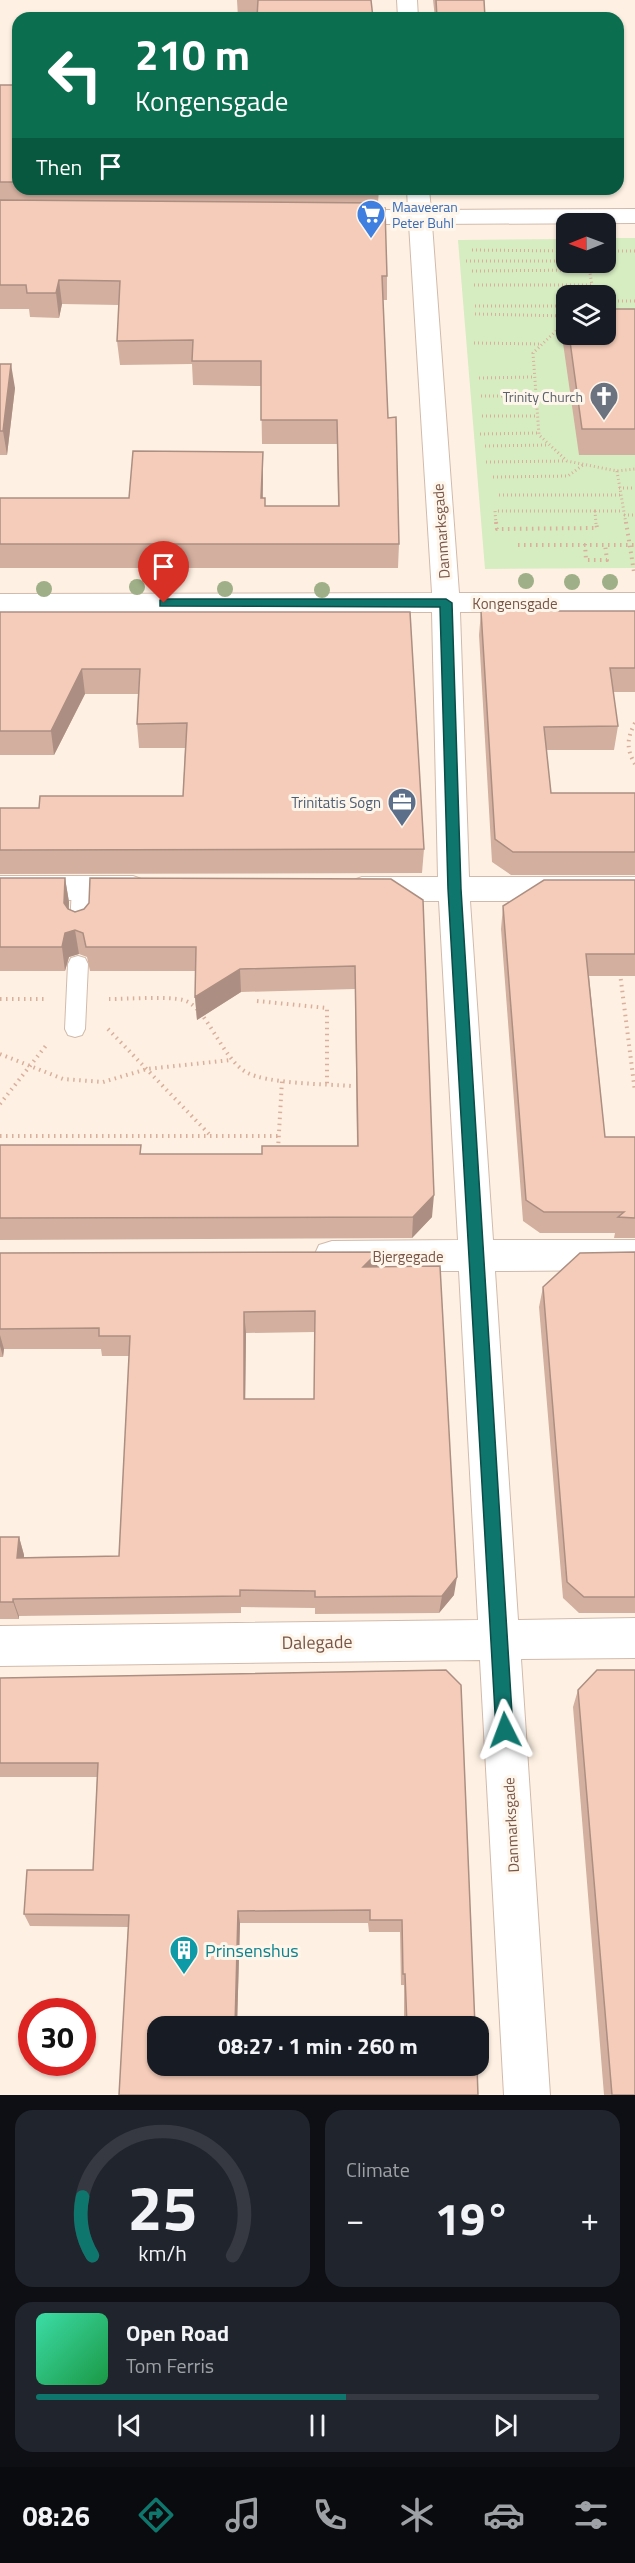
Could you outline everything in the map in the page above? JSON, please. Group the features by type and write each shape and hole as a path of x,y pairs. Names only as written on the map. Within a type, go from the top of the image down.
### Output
{"street":[{"name":"Danmarksgade","path":"418,195 446,603 454,889 527,2095"},
{"path":"314,217 635,216"},
{"name":"Kongensgade","path":"0,603 635,603"},
{"path":"0,888 164,888"},
{"path":"338,889 635,889"},
{"name":"Bjergegade","path":"298,1256 635,1255"},
{"name":"Dalegade","path":"0,1646 635,1638"}],"lane":[{"path":"80,926 82,888"},
{"path":"75,1029 78,964"}],"path":[{"path":"472,250 556,251"},
{"path":"616,251 635,251"},
{"path":"466,261 556,261"},
{"path":"472,271 556,270"},
{"path":"590,273 592,285"},
{"path":"474,285 556,285"},
{"path":"616,301 635,301"},
{"path":"475,306 556,306"},
{"path":"475,314 556,316"},
{"path":"556,331 533,353 533,377 538,433 567,461"},
{"path":"474,343 543,344"},
{"path":"479,378 533,377"},
{"path":"481,396 535,396"},
{"path":"482,416 537,416"},
{"path":"480,434 538,433"},
{"path":"485,446 549,445"},
{"path":"486,462 567,461 617,471 635,469"},
{"path":"493,477 568,476 584,465"},
{"path":"617,471 632,545 635,579"},
{"path":"620,488 635,488"},
{"path":"499,495 621,495"},
{"path":"595,511 597,528 496,529 495,511 595,511 635,515"},
{"path":"585,544 586,560 607,560 605,544"},
{"path":"518,545 632,545"},
{"path":"635,723 627,737 628,754 635,764"},
{"path":"619,968 635,1092"},
{"path":"0,999 185,1000 202,1014 232,1060 247,1072 282,1081 352,1086"},
{"path":"257,1001 327,1008 327,1084"},
{"path":"108,1029 211,1136"},
{"path":"0,1104 49,1042"},
{"path":"0,1054 63,1079 103,1082 147,1069 232,1060"},
{"path":"279,1149 282,1081"},
{"path":"0,1136 279,1136"}],"green space":[{"path":"616,238 635,238 635,568 485,569 458,240 556,239 556,273 616,273"}],"building":[{"path":"258,0 371,0 372,12 257,12"},
{"path":"436,0 484,0 485,12 437,12"},
{"path":"0,85 12,85 12,182 0,182"},
{"path":"0,200 379,203 379,208 385,208 387,276 382,276 388,418 396,417 399,544 0,544 0,498 129,498 133,451 263,452 261,498 265,498 265,506 339,506 337,420 261,420 261,361 192,361 193,340 117,341 120,281 59,280 56,293 27,293 26,285 0,285"},
{"name":"Trinity Church","path":"616,309 635,309 635,429 582,429 571,345 616,345"},
{"path":"0,364 11,364 3,431 0,431"},
{"path":"481,611 635,611 635,668 610,668 618,726 544,727 551,793 635,793 635,852 513,852 495,839"},
{"path":"0,612 410,612 424,849 0,850 0,808 39,808 40,796 183,796 187,723 137,724 140,669 82,669 51,731 0,731"},
{"path":"0,878 65,878 64,903 68,909 75,912 84,909 89,903 90,878 391,879 423,900 434,1195 413,1217 0,1218 0,1145 141,1145 140,1154 262,1154 262,1146 358,1146 355,966 240,969 195,997 196,947 86,947 83,933 75,930 65,933 62,947 0,947"},
{"path":"544,880 635,880 635,954 586,954 605,1137 635,1137 635,1218 618,1217 624,1212 544,1212 526,1200 503,906"},
{"path":"378,1252 363,1267 440,1266 457,1577 442,1596 315,1597 315,1591 240,1590 240,1596 13,1599 13,1602 0,1602 0,1537 19,1537 17,1558 119,1556 130,1336 99,1336 99,1328 0,1329 0,1253","holes":["315,1311 314,1399 244,1399 244,1312"]},
{"path":"635,1252 635,1597 584,1597 567,1582 543,1287 580,1253"},
{"path":"446,1670 461,1685 475,2016 407,2016 402,1920 370,1920 370,1910 238,1911 235,2016 147,2016 147,2076 477,2076 478,2095 119,2095 129,1915 24,1914 27,1870 93,1870 98,1763 0,1763 0,1678"},
{"path":"597,1670 635,1670 635,2095 612,2095 578,1690"}],"place":[{"name":"Maaveeran Peter Buhl","path":"371,240"},
{"name":"Trinity Church","path":"604,422"},
{"name":"Trinitatis Sogn","path":"402,828"},
{"name":"Prinsenshus","path":"184,1976"}],"route":[{"path":"164,603 446,603 454,889 505,1730"}]}
